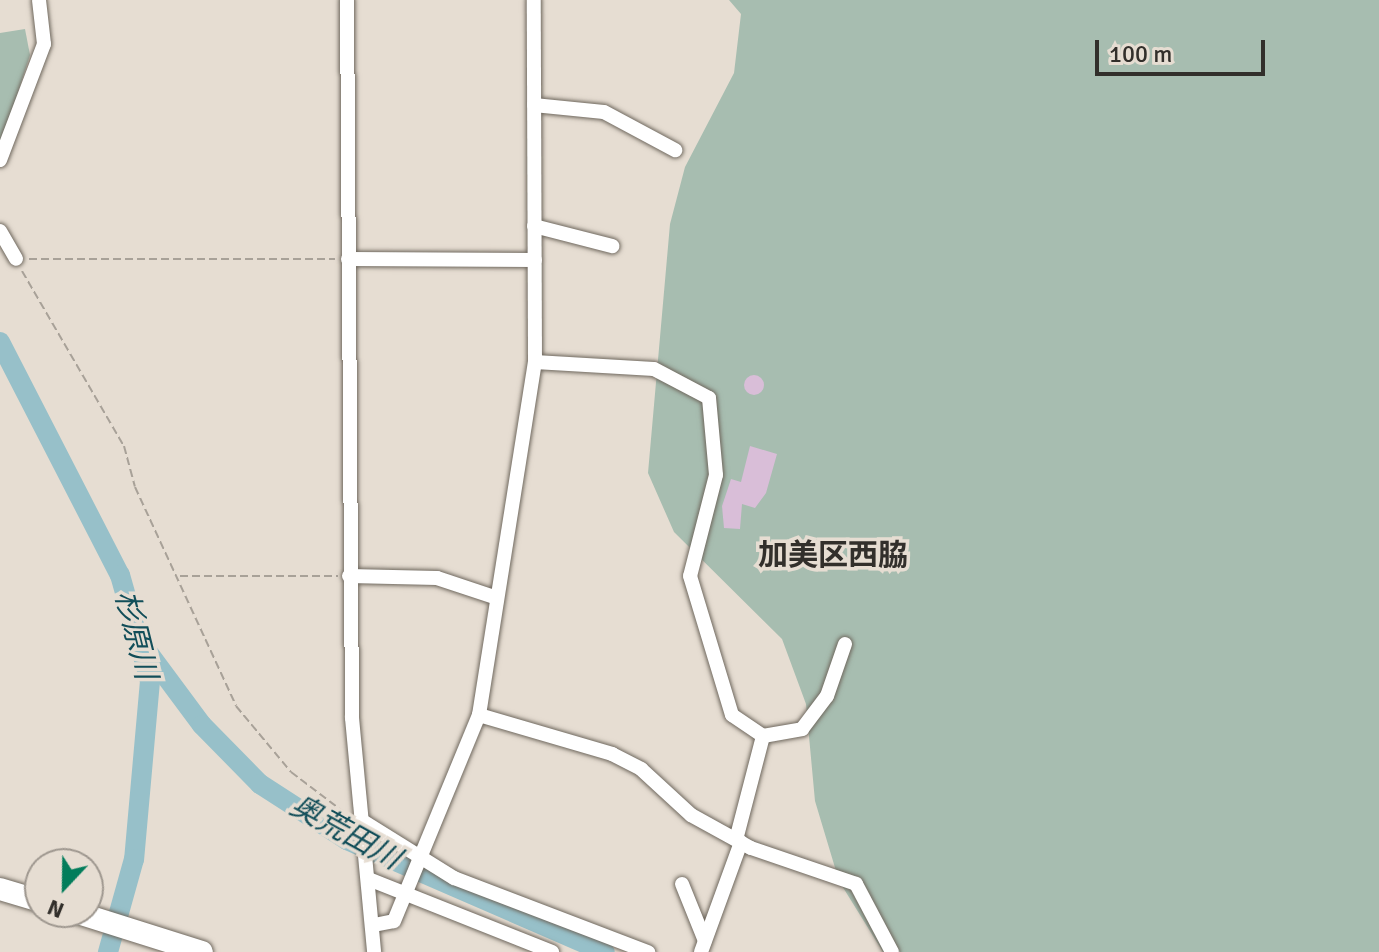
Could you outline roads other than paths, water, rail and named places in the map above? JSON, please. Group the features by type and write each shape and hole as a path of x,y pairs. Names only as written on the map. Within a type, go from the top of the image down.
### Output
{"highway":[{"path":"0,889 24,896"},
{"path":"104,920 202,952"}],"street":[{"path":"0,160 44,44 39,0"},
{"path":"347,0 349,576 374,952"},
{"path":"374,925 394,921 421,862 479,715 535,362 534,0"},
{"path":"534,105 604,112 675,150"},
{"path":"534,226 612,246"},
{"path":"0,231 16,259"},
{"path":"348,259 535,260"},
{"path":"535,362 654,369 709,398 716,475 690,576 732,715 763,736 787,736 815,716 845,644"},
{"path":"349,576 437,578 497,598"},
{"path":"479,715 612,754 641,769 691,815 739,839 856,884 892,952"},
{"path":"703,946 739,839 763,736"},
{"path":"364,826 421,862 648,952"},
{"path":"371,877 552,952"},
{"path":"682,884 703,946"}],"waterway":[{"name":"杉原川","path":"0,342 120,575 150,681 134,859 108,952"},
{"name":"奥荒田川","path":"147,651 202,725 260,784 347,840 605,952"}],"district":[{"name":"加美区西脇","path":"833,556"}]}
